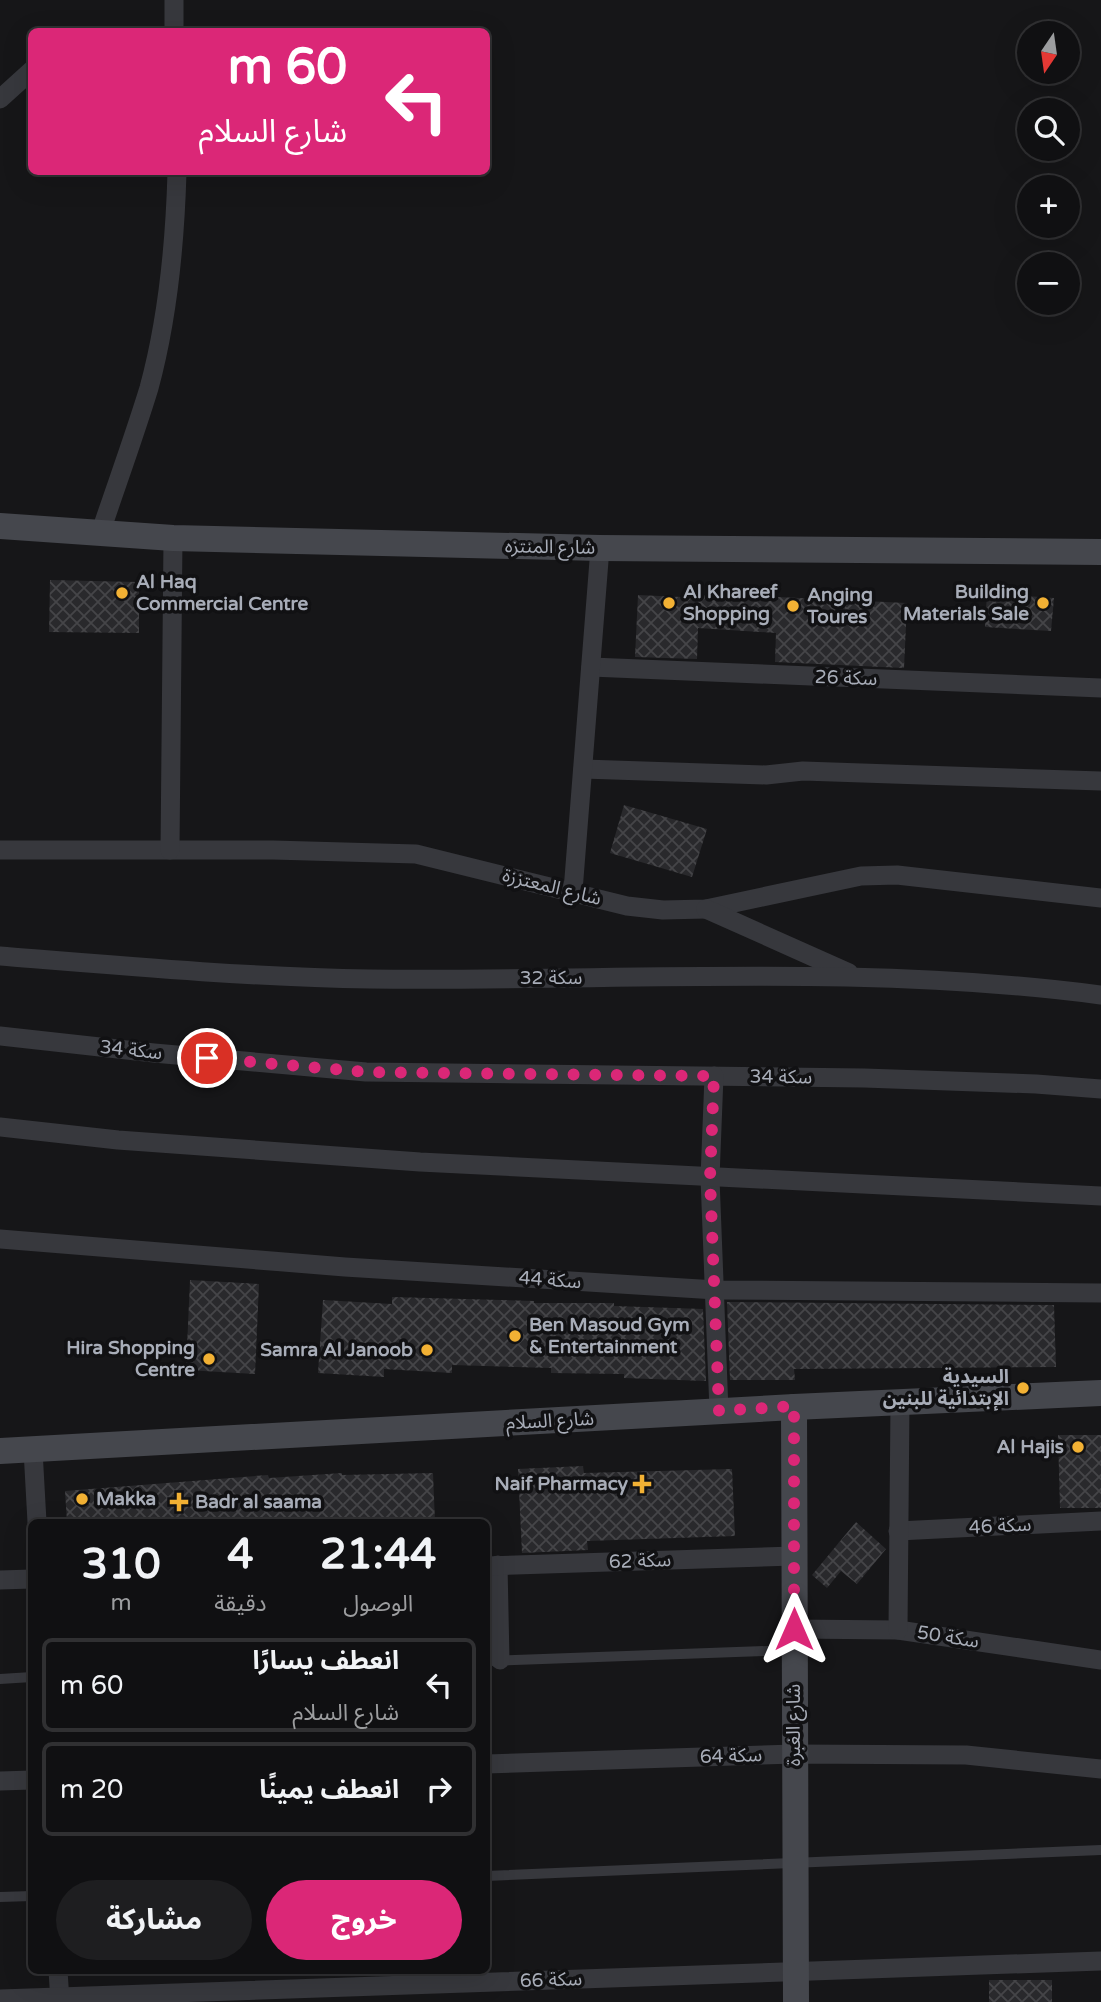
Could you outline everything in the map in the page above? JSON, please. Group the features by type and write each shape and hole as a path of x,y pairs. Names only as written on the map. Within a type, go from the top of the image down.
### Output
{"street":[{"path":"174,0 174,28"},
{"path":"0,99 28,74"},
{"path":"100,534 149,387 175,236 177,175"},
{"name":"شارع المنتزه","path":"0,526 173,538 600,548 1101,552"},
{"path":"170,849 173,538"},
{"path":"573,891 600,548"},
{"name":"سكة 26","path":"591,667 1101,688"},
{"path":"583,769 766,775 803,771 1101,780"},
{"name":"شارع المعتززة","path":"0,850 170,849 416,854 627,906 663,909 706,909 861,876 897,875 1101,898"},
{"path":"706,909 856,976"},
{"name":"سكة 32","path":"0,956 159,969 369,979 856,976 1042,987 1101,995"},
{"name":"سكة 34","path":"0,1036 366,1072 864,1077 1101,1089"},
{"path":"714,1076 710,1178 719,1411"},
{"path":"0,1126 118,1140 392,1160 1101,1196"},
{"name":"سكة 44","path":"0,1239 345,1267 716,1290 1101,1293"},
{"name":"شارع السلام","path":"0,1451 794,1406 1101,1393"},
{"path":"898,1630 900,1402"},
{"name":"شارع الغبرة","path":"794,1406 796,2002"},
{"path":"33,1450 37,1519"},
{"name":"سكة 46","path":"898,1531 1101,1521"},
{"name":"سكة 62","path":"492,1566 794,1556"},
{"path":"492,1566 494,1660"},
{"path":"0,1580 28,1579"},
{"name":"سكة 50","path":"794,1639 898,1630 1101,1660"},
{"name":"سكة 64","path":"490,1765 794,1754 966,1755 1101,1769"},
{"path":"0,1781 28,1780"},
{"name":"سكة 66","path":"0,1998 60,1999 1101,1961"},
{"path":"58,1974 60,1999"}],"lane":[{"path":"494,1660 794,1639"},
{"path":"0,1679 28,1678"},
{"path":"490,1876 1101,1850"},
{"path":"0,1897 28,1896"}],"building":[{"path":"50,580 139,582 139,633 49,632"},
{"path":"987,593 1054,598 1051,631 985,627"},
{"path":"638,595 703,598 704,595 778,600 778,597 907,603 904,668 775,662 776,633 698,628 697,659 635,657"},
{"path":"624,805 707,829 692,877 610,853"},
{"path":"190,1280 259,1284 255,1374 186,1370"},
{"path":"392,1297 534,1303 614,1303 614,1306 703,1309 706,1381 624,1378 624,1374 551,1373 551,1368 452,1365 452,1373 384,1369 384,1377 318,1373 323,1300 392,1304"},
{"path":"727,1302 1054,1305 1056,1367 794,1369 795,1380 730,1380"},
{"path":"1058,1435 1101,1435 1101,1508 1060,1508"},
{"path":"583,1466 584,1473 732,1469 735,1536 587,1541 588,1550 522,1553 518,1469"},
{"path":"342,1473 433,1473 435,1519 67,1519 65,1491 268,1475 269,1478"},
{"path":"856,1522 886,1549 857,1584 841,1571 827,1588 812,1575"},
{"path":"989,1980 1052,1980 1052,2002 989,2002"}],"place":[{"name":"Al Haq Commercial Centre","path":"122,593"},
{"name":"Al Khareef Shopping","path":"669,603"},
{"name":"Building Materials Sale","path":"1043,603"},
{"name":"Anging Toures","path":"793,606"},
{"name":"Ben Masoud Gym & Entertainment","path":"515,1336"},
{"name":"Samra Al Janoob","path":"427,1350"},
{"name":"Hira Shopping Centre","path":"209,1359"},
{"name":"السيدية الإبتدائية للبنين","path":"1023,1388"},
{"name":"Al Hajis","path":"1078,1447"},
{"name":"Naif Pharmacy","path":"642,1484"},
{"name":"Makka","path":"82,1499"},
{"name":"Badr al saama","path":"179,1502"}],"route":[{"path":"207,1058 366,1072 714,1076 710,1178 719,1411 794,1406 794,1629"}]}
